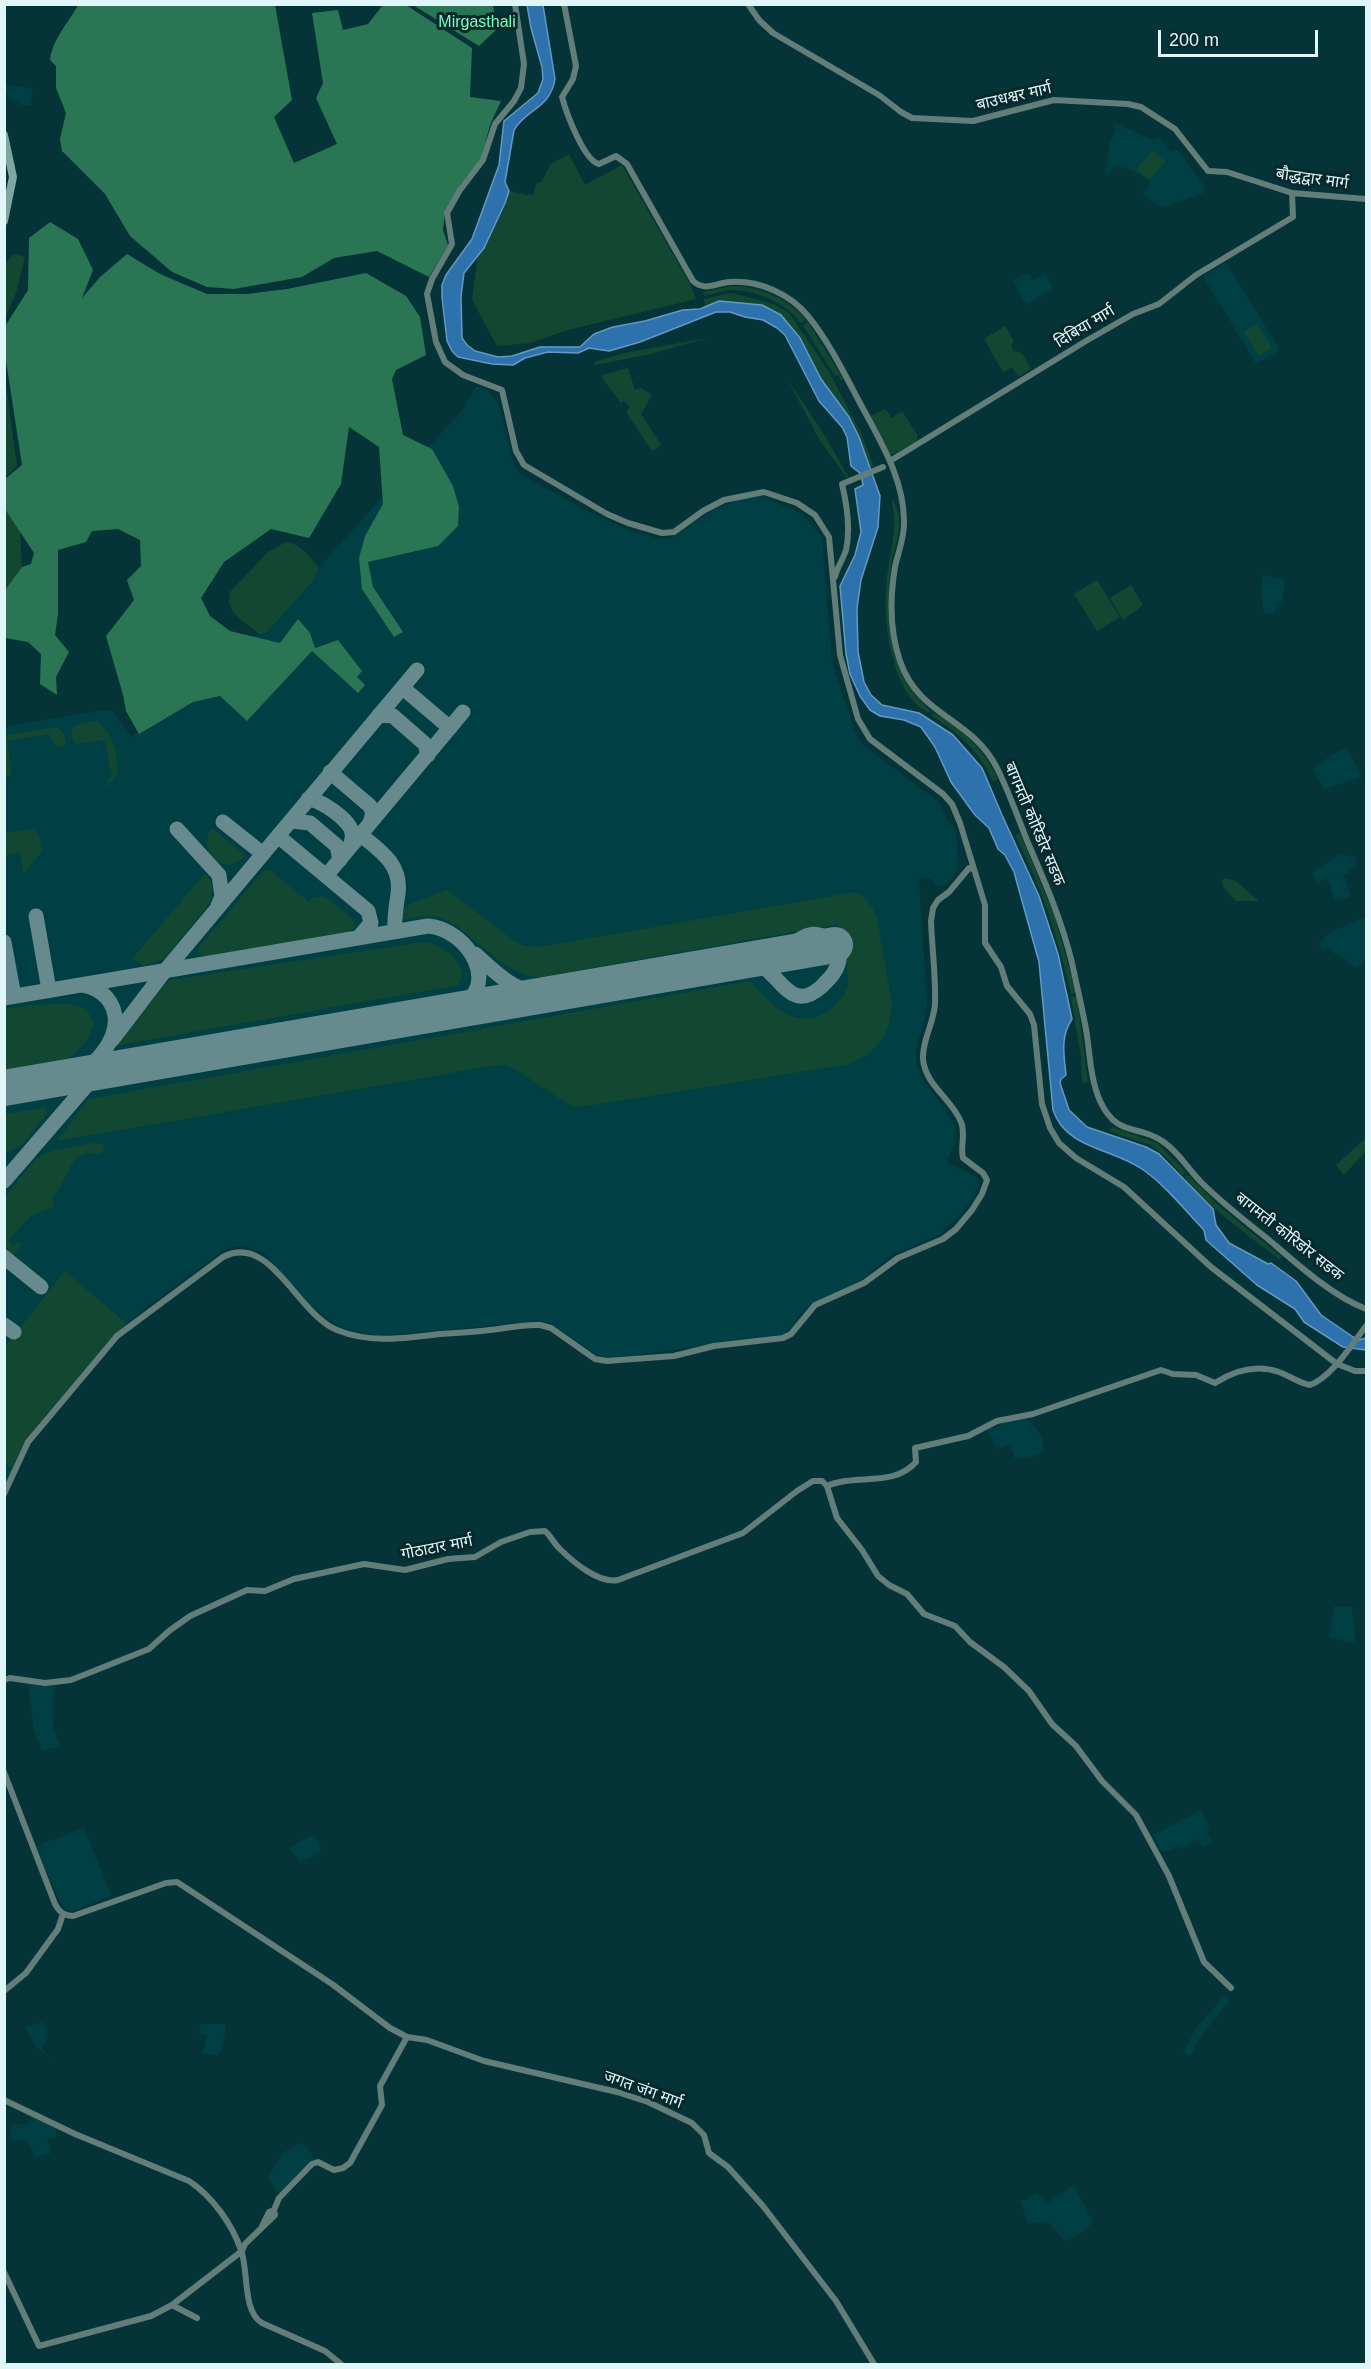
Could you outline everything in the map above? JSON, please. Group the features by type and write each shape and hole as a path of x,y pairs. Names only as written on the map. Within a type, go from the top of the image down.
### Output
{"highway":[{"path":"4,135 13,177 4,221"}],"main road":[{"path":"515,4 524,64 521,88 514,101 495,124 483,160 460,190 447,213 452,244 432,279 428,294 429,310 440,354 453,370 494,389 502,390 516,451 524,465 628,524 662,533 674,532 711,506 724,500 764,492 797,503 815,515 830,537 840,655 862,728 870,739 948,799 960,823 985,904 985,943 1001,967 1007,986 1030,1014 1034,1025 1042,1104 1050,1128 1059,1143 1076,1158 1124,1187 1212,1267 1339,1361 1355,1371 1366,1371"},
{"name":"बागमती कोरिडोर सडक","path":"564,4 576,66 573,79 562,97 570,120 593,162 599,164 616,156 627,164 692,279 702,288 731,282 746,283 776,291 800,307 817,328 842,369 890,461 899,492 904,522 893,594 894,634 899,658 906,676 920,696 927,704 966,729 990,757 1000,776 1065,936 1085,1026 1094,1083 1105,1110 1116,1124 1167,1144 1212,1193 1286,1255 1342,1296 1366,1309"},
{"name":"बाउधश्वर मार्ग","path":"748,4 770,30 912,118 974,121 1054,100 1128,104 1141,107 1175,129 1208,171 1227,172 1254,181"},
{"name":"बौद्धद्वार मार्ग","path":"1254,181 1292,193 1366,199"},
{"name":"दिबिया मार्ग","path":"890,461 1086,340 1133,314 1159,304 1196,275 1293,218 1292,193"},
{"path":"834,589 836,572 846,549 847,537 848,516 842,484 883,467"},
{"path":"4,1494 28,1442 117,1336 231,1253 244,1251 256,1255 270,1265 312,1314 336,1329 362,1337 387,1340 534,1324 551,1328 595,1359 602,1361 674,1356 714,1346 787,1336 815,1305 864,1283 898,1258 944,1239 972,1210 987,1180 983,1173 963,1158 964,1134 960,1120 928,1075 923,1059 923,1050 935,1005 931,921 933,908 965,871 969,868 974,870"},
{"path":"1231,1988 1204,1962 1171,1881 1136,1815 1102,1781 1076,1746 1052,1724 1029,1691 1004,1667 970,1642 955,1626 924,1614 907,1594 889,1585 878,1575 837,1518 827,1486 854,1479 897,1476 916,1462 915,1448 968,1436 997,1421 1033,1414 1161,1370 1173,1374 1196,1375 1215,1383 1226,1376 1254,1367 1279,1372 1310,1385 1319,1381 1339,1361 1366,1326"},
{"name":"गोठाटार मार्ग","path":"4,1680 10,1678 45,1683 71,1680 150,1649 190,1616 247,1590 265,1591 294,1579 364,1564 405,1570 448,1559 474,1557 501,1542 530,1532 544,1531 562,1551 591,1572 609,1581 618,1580 743,1533 797,1491 818,1480 827,1486"},
{"path":"4,1772 55,1904 63,1914 58,1929 26,1973 4,1990"},
{"name":"जगत जंग मार्ग","path":"63,1914 73,1916 166,1883 177,1882 332,1984 390,2028 407,2037 427,2040 484,2061 575,2081 648,2102 692,2123 704,2134 709,2153 728,2167 763,2206 836,2301 874,2364"},
{"path":"4,2272 39,2346 151,2316 172,2305 242,2251 261,2228 273,2220 279,2198 312,2164 318,2162 334,2170 350,2163 381,2105 380,2086 407,2037"},
{"path":"4,2100 75,2134 189,2181 202,2189 220,2212 242,2251 248,2284 248,2301 254,2316 262,2323 325,2351 341,2364"},
{"path":"172,2305 197,2318"}],"shaded area":[{"path":"6,85 33,89 30,105 20,105 17,101 10,99 5,91"},
{"path":"1114,123 1153,140 1158,137 1171,152 1178,150 1204,186 1205,192 1162,208 1142,194 1150,183 1136,172 1114,165 1109,176 1105,174 1109,145 1116,129 1113,127"},
{"path":"1226,262 1280,350 1256,364 1203,276"},
{"path":"1028,272 1034,280 1045,273 1052,289 1026,305 1013,281"},
{"path":"476,386 484,388 496,399 513,463 522,475 591,513 629,530 657,538 670,539 715,509 749,496 759,495 804,516 822,537 832,663 856,735 864,746 939,802 956,833 958,870 950,880 941,886 936,885 931,878 919,878 927,1002 925,1018 916,1047 916,1060 921,1076 955,1125 956,1141 947,1160 951,1166 956,1166 979,1179 974,1196 961,1214 940,1234 891,1256 857,1283 814,1302 799,1315 793,1327 782,1335 607,1359 596,1355 550,1323 537,1321 384,1336 348,1330 311,1306 264,1253 247,1246 233,1246 146,1308 110,1339 27,1439 5,1486 5,727 113,710 131,737 226,669 463,409"},
{"path":"1263,575 1285,580 1283,603 1276,602 1275,615 1264,613 1261,591"},
{"path":"1347,748 1362,777 1324,789 1313,769 1331,755"},
{"path":"1340,854 1356,857 1355,868 1348,869 1349,873 1343,874 1351,897 1335,901 1328,878 1317,883 1312,872"},
{"path":"1366,917 1366,959 1357,968 1326,948 1323,950 1319,944 1328,933"},
{"path":"1026,1418 1040,1433 1043,1441 1043,1448 1038,1454 1015,1459 1010,1445 997,1449 988,1430 1007,1422"},
{"path":"1334,1606 1352,1607 1356,1644 1329,1637"},
{"path":"28,1684 57,1685 54,1693 53,1726 60,1747 42,1750 34,1731"},
{"path":"1201,1810 1210,1830 1207,1832 1212,1842 1203,1848 1198,1839 1181,1849 1178,1846 1172,1850 1161,1851 1153,1835"},
{"path":"84,1828 112,1896 71,1912 60,1903 36,1846"},
{"path":"310,1836 315,1836 322,1849 312,1857 300,1861 289,1848"},
{"path":"1224,1996 1229,2001 1203,2034 1190,2056 1183,2053 1196,2028"},
{"path":"44,2022 48,2037 41,2048 49,2057 36,2047 25,2027"},
{"path":"201,2024 225,2024 225,2037 218,2056 202,2054 207,2036 199,2033"},
{"path":"32,2116 56,2127 56,2136 47,2138 51,2153 35,2158 28,2141 11,2139 10,2125 29,2123"},
{"path":"301,2142 316,2159 301,2171 279,2195 267,2177 284,2152"},
{"path":"1074,2185 1093,2222 1083,2232 1065,2241 1048,2222 1028,2223 1020,2200 1027,2200 1037,2192 1047,2203"}],"green space":[{"path":"78,5 275,5 292,100 274,117 294,163 337,144 316,98 323,83 312,13 338,10 343,30 368,24 383,5 406,5 472,48 470,97 501,101 490,125 481,159 460,185 445,212 443,230 448,245 429,277 377,251 334,258 302,277 234,289 207,287 172,272 130,236 105,194 62,151 60,139 66,113 56,88 56,66 50,60 57,38"},
{"name":"Mirgasthali","path":"413,5 493,5 497,29 479,46"},
{"path":"1152,150 1166,161 1150,180 1136,170"},
{"path":"569,154 585,185 622,165 690,284 696,299 568,330 530,343 497,346 472,300 478,255 502,211 509,191 527,195 534,194 536,184 541,182 551,164"},
{"path":"50,222 78,239 93,270 82,298 100,277 127,254 160,274 207,294 247,294 287,289 366,273 406,296 420,317 426,355 396,370 392,379 403,435 432,449 453,486 459,507 458,526 438,546 368,562 373,587 403,632 394,637 362,589 359,558 365,536 383,504 379,447 349,427 341,484 309,538 271,529 224,562 201,598 210,616 230,631 280,643 298,619 310,633 315,648 338,640 362,671 357,677 365,685 358,693 312,651 247,721 220,696 193,702 139,734 126,711 106,636 134,600 127,580 141,566 140,540 118,529 92,531 86,542 58,550 58,614 55,635 69,652 56,677 57,695 40,684 41,654 28,642 5,638 5,590 22,567 31,564 34,553 5,509 5,479 22,465 5,354 4,328 28,290 29,238"},
{"path":"14,254 25,257 16,293 5,318 5,264"},
{"path":"732,286 773,295 799,312 806,320 801,323 779,304 750,292 731,290 704,296 703,292"},
{"path":"732,293 773,304 789,313 829,372 860,431 874,466 870,468 861,442 850,422 822,380 793,328 784,318 773,310 759,305 723,302 705,307 704,299"},
{"path":"808,322 843,379 841,380 838,375 835,376 803,325"},
{"path":"1257,323 1272,348 1259,356 1244,332"},
{"path":"1005,326 1014,341 1011,345 1013,351 1022,353 1031,369 1019,377 1012,367 1003,372 984,339"},
{"path":"708,338 646,355 595,365 594,362 624,353"},
{"path":"628,368 635,390 641,388 652,395 641,414 661,445 652,451 626,412 630,407 624,401 621,403 603,379 602,375"},
{"path":"5,377 17,466 4,477"},
{"path":"788,380 827,440 847,478 819,439"},
{"path":"886,409 891,418 902,411 918,436 917,441 894,454 890,454 870,416"},
{"path":"891,499 899,517 898,538 892,560 890,584 893,643 905,680 931,711 930,713 915,703 905,689 889,642 886,603 894,529"},
{"path":"5,509 20,530 22,567 5,590"},
{"path":"286,542 301,548 319,568 313,581 266,633 259,634 234,614 229,603 230,592 268,552"},
{"path":"1097,580 1120,617 1097,631 1074,594"},
{"path":"1131,585 1143,605 1123,620 1110,598"},
{"path":"933,712 953,725 979,749 998,779 993,782 975,752 960,737 932,716"},
{"path":"95,721 101,724 110,735 117,757 116,773 106,787 108,778 112,777 105,740 75,744 72,737 75,725"},
{"path":"56,727 63,732 65,746 54,745 49,734 7,741 12,775 5,777 5,735"},
{"path":"212,828 246,856 230,865 217,861 207,847 208,834"},
{"path":"31,829 39,834 42,851 24,874 20,852 5,855 5,833"},
{"path":"1020,833 1055,917 1076,993 1071,994 1048,913 1015,836"},
{"path":"266,870 270,870 309,902 314,897 324,896 352,918 355,927 348,932 208,957 201,955 198,950 200,946"},
{"path":"205,873 212,888 209,904 164,959 143,966 133,958"},
{"path":"1224,878 1236,881 1259,901 1236,901 1223,887"},
{"path":"447,890 517,943 539,947 855,892 869,903 877,918 892,1005 891,1016 881,1041 875,1048 850,1064 587,1106 575,1107 513,1068 504,1065 57,1141 88,1099 750,981 778,1008 799,1018 810,1018 822,1015 837,1004 847,986 846,961 838,924 541,977 525,974 495,958 469,935 443,919 426,916 402,920 403,909 412,903"},
{"path":"424,942 437,945 453,957 462,974 459,985 119,1045 121,1038 169,980"},
{"path":"1077,996 1088,1082 1082,1083 1081,1057 1071,997"},
{"path":"72,1004 86,1009 93,1021 88,1038 76,1052 67,1059 5,1070 5,1009 27,1005"},
{"path":"46,1107 47,1113 23,1144 5,1153 5,1114"},
{"path":"1112,1127 1157,1143 1186,1172 1182,1175 1166,1157 1151,1145 1114,1133 1109,1130"},
{"path":"1366,1138 1366,1154 1365,1152 1344,1175 1336,1165"},
{"path":"92,1143 102,1144 105,1150 100,1154 87,1153 78,1157 52,1197 54,1207 31,1216 8,1240 13,1246 18,1242 22,1245 12,1258 5,1252 5,1197 35,1160 44,1154"},
{"path":"1188,1175 1219,1206 1282,1257 1280,1260 1205,1199 1185,1177"},
{"path":"65,1271 127,1324 99,1352 40,1423 24,1444 12,1468 5,1464 4,1348"}],"water":[{"path":"527,5 543,5 555,79 548,97 514,130 505,182 509,191 505,203 484,248 464,273 461,296 462,338 475,351 498,357 512,356 540,347 580,347 594,334 613,327 683,310 700,309 719,301 762,305 781,315 800,338 821,379 849,417 859,437 880,496 878,527 861,580 857,608 858,652 864,682 871,695 882,705 919,713 953,735 982,768 1039,896 1058,954 1072,1019 1064,1039 1066,1075 1060,1083 1069,1110 1087,1127 1146,1147 1159,1154 1213,1209 1216,1225 1229,1243 1268,1264 1271,1263 1296,1281 1321,1315 1353,1337 1359,1340 1366,1338 1366,1350 1343,1347 1304,1322 1295,1309 1257,1285 1206,1240 1204,1230 1159,1182 1130,1162 1079,1140 1059,1123 1053,1110 1039,962 1014,872 1005,855 998,849 989,828 975,815 951,782 935,747 921,727 904,720 880,716 870,710 860,696 850,674 840,586 855,555 861,532 855,489 863,485 861,474 851,466 847,437 842,427 819,401 785,335 763,320 730,312 716,312 640,342 609,351 589,348 578,353 548,352 525,358 513,365 492,364 458,357 452,351 447,341 442,285 446,275 472,239 499,165 504,121 538,93 543,79"}],"taxiway":[{"path":"112,1040 164,972 417,670"},
{"path":"403,688 450,728"},
{"path":"359,937 371,923 368,911 326,876 463,712"},
{"path":"379,715 393,716 425,744 428,755"},
{"path":"330,772 370,806 373,813 370,823"},
{"path":"308,799 326,806 346,822 352,835 350,847"},
{"path":"291,821 310,823 337,846 340,860"},
{"path":"223,822 263,854"},
{"path":"177,829 219,875 222,896 218,906"},
{"path":"361,835 388,860 397,875 395,931"},
{"path":"278,836 326,876"},
{"path":"36,916 49,990"},
{"path":"4,998 428,926 443,930 457,938 468,949 479,975 477,988 469,1000 453,1009"},
{"path":"745,961 765,968 791,993 804,996 812,993 827,981 835,972 839,960 832,943 816,934 804,937 774,955"},
{"path":"4,942 14,996"},
{"path":"475,954 500,976 518,987 528,991 551,992"},
{"path":"73,1076 83,1071 102,1054 109,1043 115,1020 113,1009 107,998 97,990 83,985"},
{"path":"4,1181 99,1071"},
{"path":"4,1257 41,1287"},
{"path":"4,1325 14,1332"}],"runway":[{"path":"4,1088 835,945"}]}
